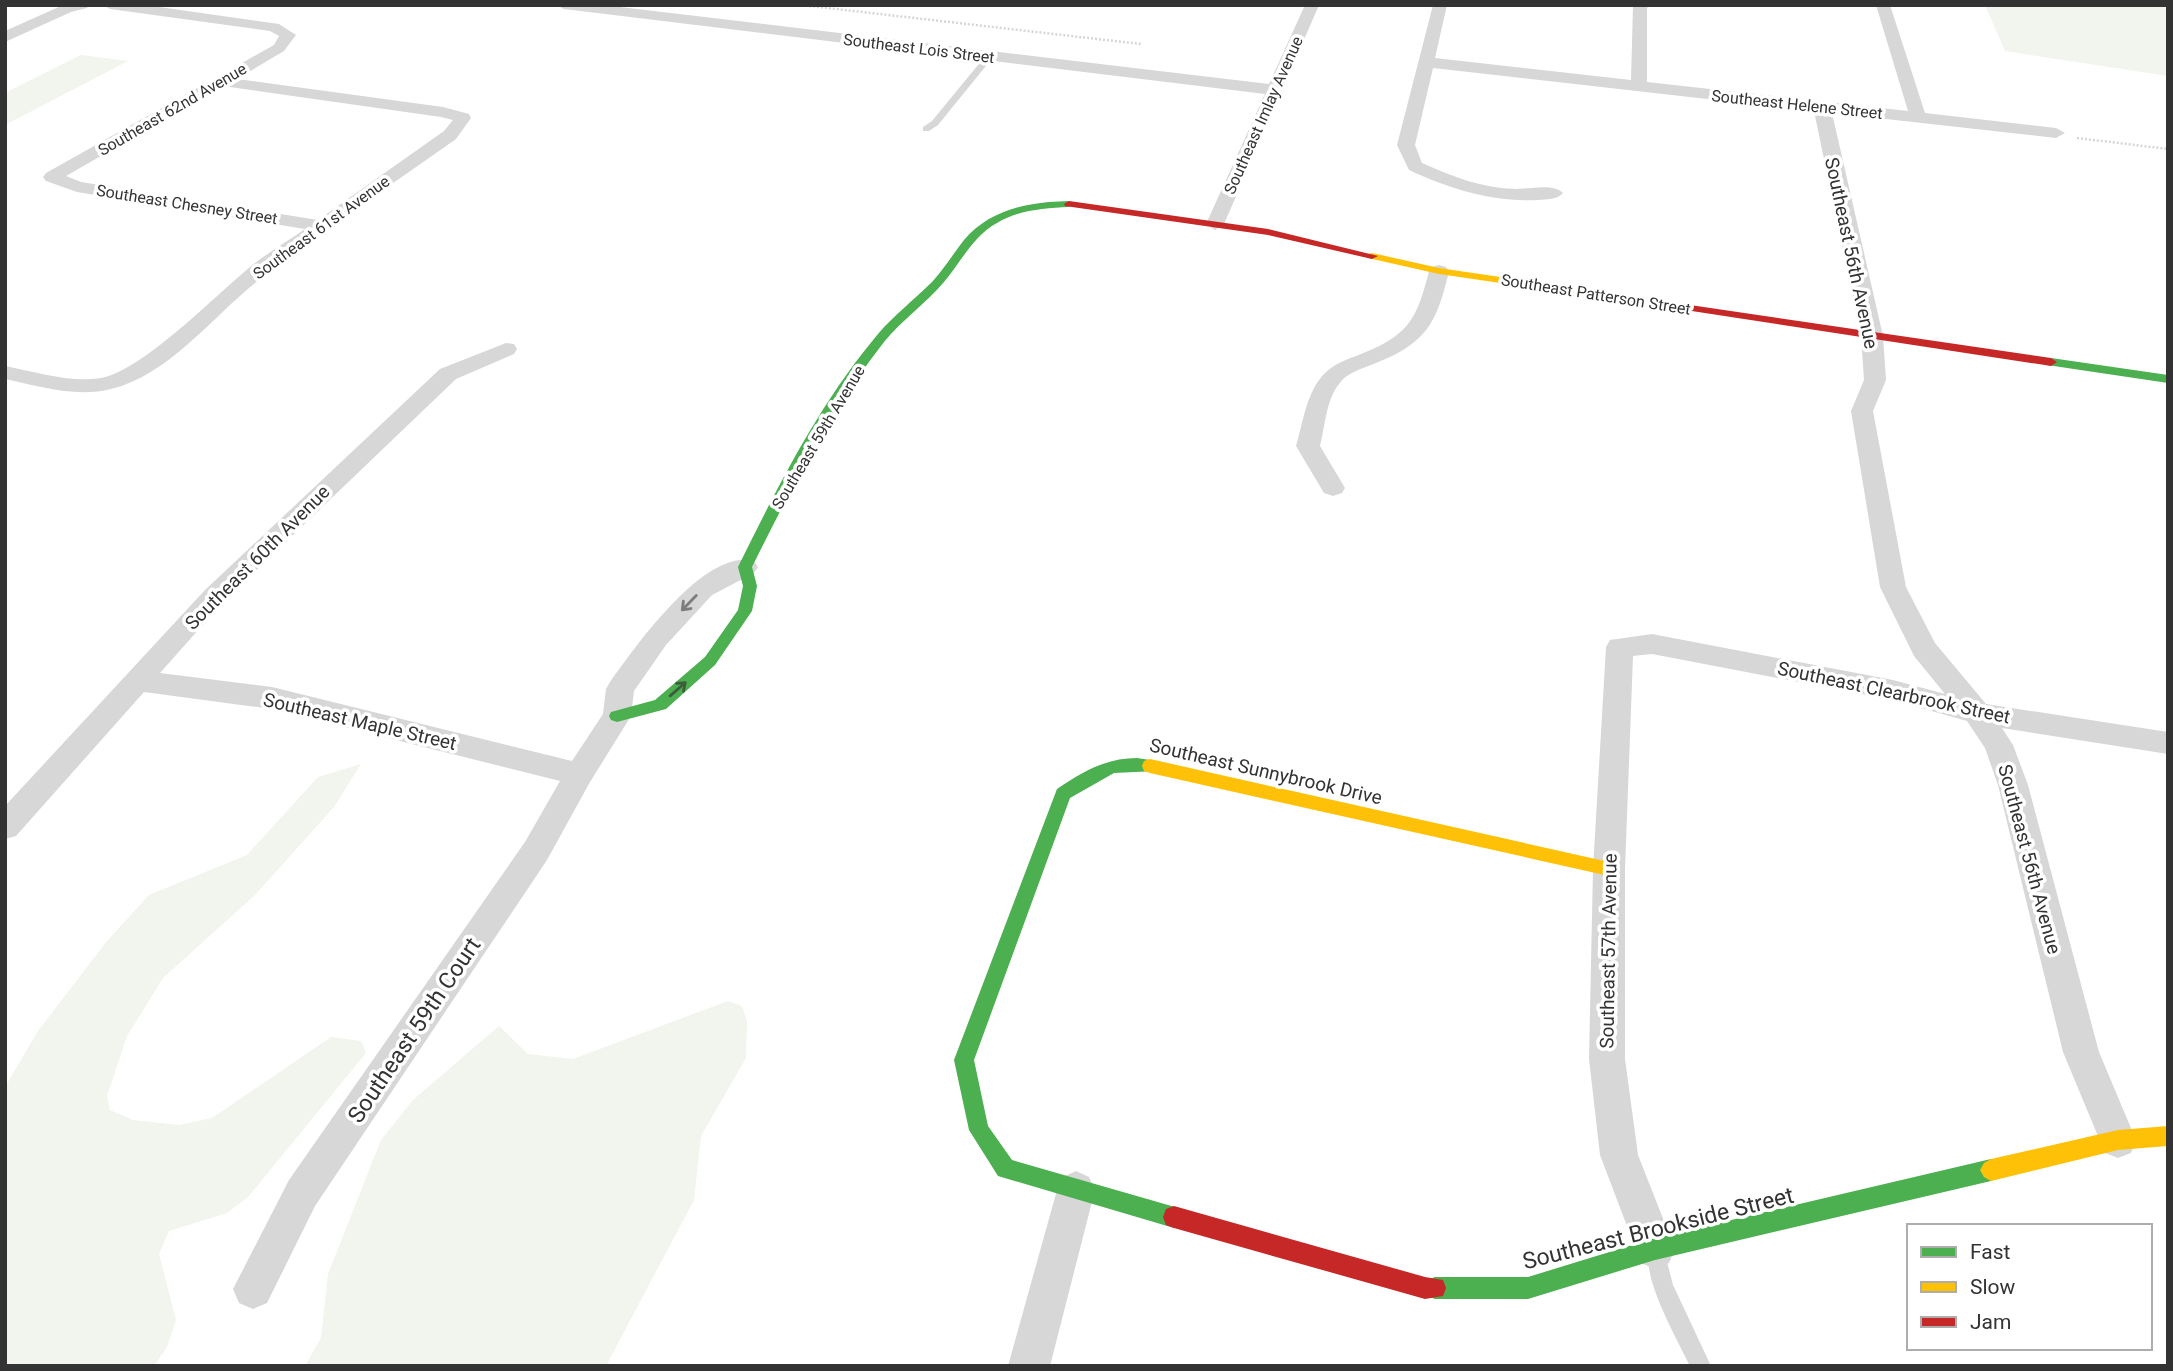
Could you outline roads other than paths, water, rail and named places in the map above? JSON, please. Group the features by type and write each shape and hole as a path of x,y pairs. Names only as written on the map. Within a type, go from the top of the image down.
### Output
{"street":[{"path":"110,5 197,17 219,5"},
{"name":"Southeast Lois Street","path":"564,5 599,7 1274,90"},
{"path":"664,17 680,5"},
{"name":"Southeast Imlay Avenue","path":"1215,225 1312,5"},
{"path":"1440,5 1406,145 1415,166 1454,185 1512,197 1553,193"},
{"path":"1639,86 1640,6 1643,5"},
{"path":"1883,5 1918,118"},
{"path":"5,37 80,6"},
{"name":"Southeast 62nd Avenue","path":"52,177 279,48 288,35 274,27 197,17"},
{"name":"Southeast Helene Street","path":"1425,62 2056,133"},
{"name":"Southeast 61st Avenue","path":"5,372 65,384 108,384 141,367 223,304 251,276 450,135 463,118 443,112 220,81"},
{"name":"Southeast 56th Avenue","path":"1822,107 1872,336 1875,380 1862,411 1893,587 1924,649 1977,713 1998,745 2013,785 2081,1052 2118,1140"},
{"name":"Southeast Chesney Street","path":"52,177 77,187 322,226"},
{"name":"Southeast Patterson Street","path":"1026,207 1059,203 1088,205 1335,245 1390,262 1439,271 2168,379"},
{"name":"Southeast 59th Avenue","path":"617,716 660,705 710,661 745,611 750,586 745,567 771,515 845,386 883,336 946,274 971,236 995,219 1026,207"},
{"path":"1333,488 1308,446 1328,381 1347,366 1390,350 1414,336 1429,314 1439,271"},
{"name":"Southeast 60th Avenue","path":"5,827 214,596 448,374 506,349"},
{"path":"579,774 617,716 620,689 656,638 702,589 745,567"},
{"name":"Southeast Clearbrook Street","path":"1620,647 1651,644 1665,646 1893,690 1977,713 2168,743"},
{"name":"Southeast 57th Avenue","path":"1620,647 1609,869 1607,1059 1619,1155 1655,1249"},
{"name":"Southeast Maple Street","path":"139,681 272,698 579,774"},
{"name":"Southeast Sunnybrook Drive","path":"979,1130 964,1060 1063,794 1097,769 1134,763 1609,869"},
{"name":"Southeast 59th Court","path":"253,1289 302,1193 536,851 579,774"},
{"name":"Southeast Brookside Street","path":"979,1130 1005,1169 1425,1288 1528,1288 1655,1249 2118,1140 2168,1136"},
{"path":"1029,1366 1076,1190"}],"lane":[{"path":"926,129 935,123 990,56"},
{"path":"1655,1249 1663,1287 1700,1366"}]}
